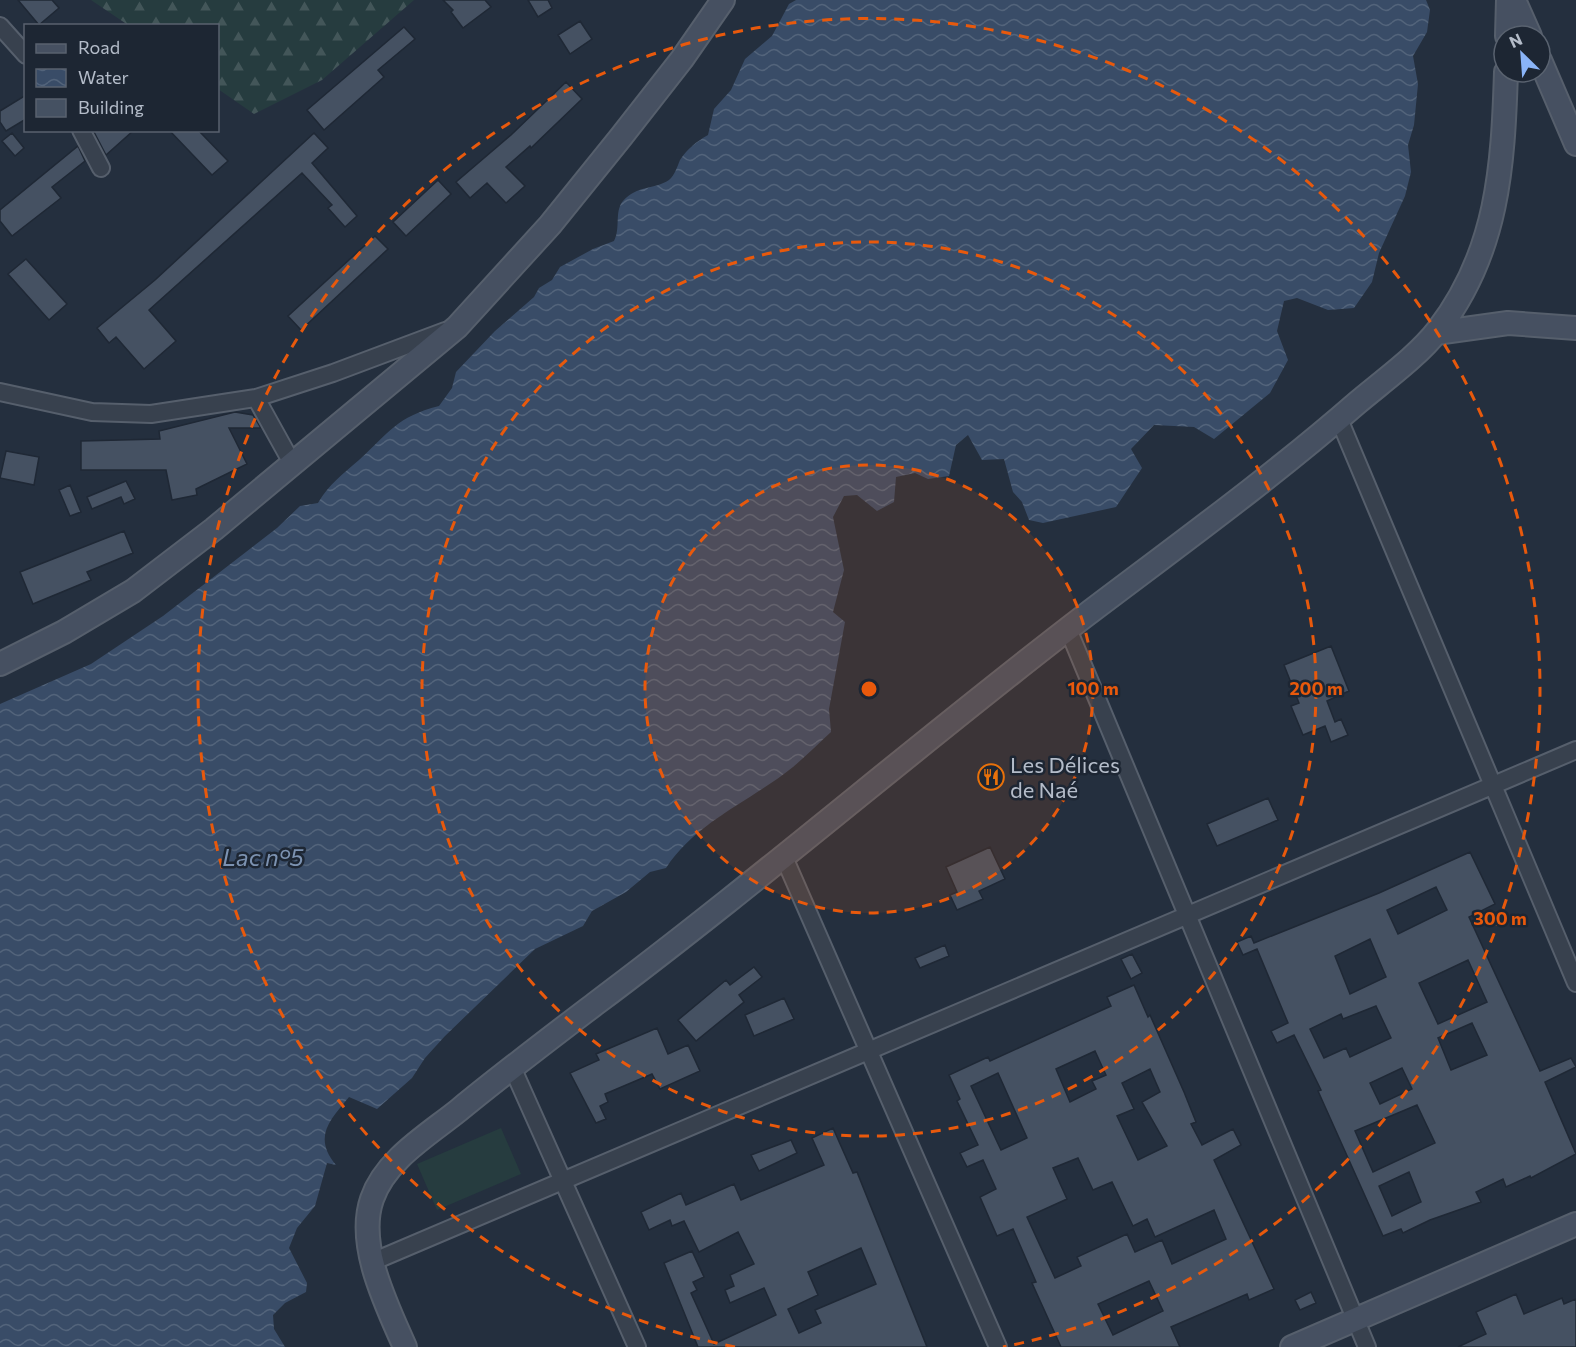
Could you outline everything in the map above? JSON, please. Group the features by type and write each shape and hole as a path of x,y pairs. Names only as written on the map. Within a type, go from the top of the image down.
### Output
{"street":[{"path":"0,664 64,632 133,591 214,529 457,327 550,225 682,59 723,0"},
{"path":"1507,24 1508,0"},
{"path":"1514,0 1525,24"},
{"path":"0,26 24,53"},
{"path":"405,1347 372,1262 368,1221 371,1200 382,1178 399,1158 1068,629 1339,419 1436,333 1466,286 1484,249 1501,152 1505,84"},
{"path":"1550,84 1576,144"},
{"path":"82,132 101,168"},
{"path":"1436,333 1508,323 1576,328"},
{"path":"0,392 92,412 151,414 256,398 333,373 457,327"},
{"path":"256,398 292,463"},
{"path":"1339,419 1576,983"},
{"path":"1068,629 1367,1347"},
{"path":"372,1262 1576,750"},
{"path":"783,855 998,1347"},
{"path":"512,1067 637,1347"},
{"path":"1292,1347 1576,1224"}],"green space":[{"path":"91,0 414,0 322,80 254,114 219,90 219,24 127,24"},
{"path":"501,1128 521,1174 437,1210 417,1164"}],"water":[{"name":"Lac n°5","path":"796,0 1426,0 1430,10 1427,32 1413,56 1418,84 1414,125 1408,145 1411,172 1405,196 1379,253 1372,282 1354,308 1328,310 1297,298 1284,301 1277,331 1288,360 1270,393 1214,439 1194,427 1154,425 1131,449 1142,468 1116,507 1043,523 1029,520 1022,502 1013,492 1004,459 982,460 968,435 956,445 949,476 928,479 915,473 896,477 894,502 877,511 857,495 844,496 833,517 844,570 833,612 845,622 829,709 831,732 793,767 693,837 666,868 650,872 626,892 592,911 583,926 535,949 445,1036 425,1058 412,1078 377,1109 349,1097 326,1130 326,1146 336,1165 327,1163 315,1206 297,1228 289,1248 307,1283 306,1292 285,1303 273,1315 274,1329 285,1347 0,1347 0,704 91,664 163,616 277,528 300,506 318,503 337,480 394,427 413,415 439,406 452,388 456,372 495,331 534,297 539,288 552,280 560,267 593,249 614,241 620,205 628,196 671,178 686,152 708,135 714,109 731,90 745,59 772,36 789,4"}],"building":[{"path":"18,0 52,0 59,8 38,24"},
{"path":"443,0 485,0 491,7 463,28 451,12 453,10"},
{"path":"528,0 548,0 552,8 538,17"},
{"path":"580,21 592,39 570,54 558,35"},
{"path":"404,27 415,39 378,70 384,77 324,130 307,110"},
{"path":"566,82 582,99 531,148 530,146 506,167 525,186 506,203 487,183 470,198 456,182 511,135"},
{"path":"24,96 24,120 6,131 0,122 0,111"},
{"path":"94,132 132,132 106,155"},
{"path":"171,132 200,132 228,161 212,175"},
{"path":"12,133 24,148 15,156 2,141"},
{"path":"314,133 328,148 312,163 357,216 345,227 328,208 332,205 302,173 149,310 176,341 144,369 116,337 109,343 97,328 155,280"},
{"path":"78,146 85,161 52,187 61,198 12,236 0,221 0,210"},
{"path":"438,180 451,194 406,236 393,222"},
{"path":"375,236 388,249 301,330 288,316"},
{"path":"26,259 67,304 49,320 8,274"},
{"path":"235,412 253,415 261,428 229,428 247,464 196,489 197,495 172,500 166,470 81,470 81,441 160,439 159,431"},
{"path":"6,451 39,457 34,485 0,478"},
{"path":"126,481 135,499 124,504 121,497 92,509 87,497"},
{"path":"70,485 81,512 70,516 59,490"},
{"path":"124,531 133,553 87,572 91,580 33,604 20,572"},
{"path":"1331,646 1349,691 1327,701 1335,722 1341,719 1348,735 1331,742 1325,726 1303,735 1291,706 1299,703 1284,665"},
{"path":"1268,798 1278,820 1217,846 1207,824"},
{"path":"990,847 1005,879 979,891 983,899 957,910 950,895 957,892 946,867"},
{"path":"1470,852 1495,904 1469,917 1540,1071 1571,1058 1576,1067 1545,1082 1576,1154 1531,1178 1530,1176 1506,1187 1503,1179 1476,1192 1481,1202 1430,1220 1403,1233 1401,1229 1383,1236 1318,1091 1321,1090 1294,1035 1277,1043 1271,1031 1288,1023 1257,949 1243,955 1237,942 1251,936 1254,943 1379,893","holes":["1436,887 1447,910 1398,934 1387,910","1370,939 1386,977 1350,994 1335,956","1468,960 1487,1002 1438,1024 1419,983","1376,1006 1391,1038 1350,1057 1346,1048 1324,1058 1310,1029 1341,1014 1343,1019","1472,1023 1487,1055 1451,1070 1438,1038","1402,1068 1412,1089 1380,1104 1370,1083","1417,1105 1435,1143 1373,1172 1355,1131","1409,1172 1421,1202 1392,1216 1379,1186"]},
{"path":"945,945 949,956 920,968 915,958"},
{"path":"1132,954 1142,973 1131,979 1121,959"},
{"path":"754,967 762,977 739,995 744,1002 696,1041 678,1020 726,980 730,985"},
{"path":"1134,985 1184,1092 1196,1122 1191,1124 1202,1145 1233,1129 1241,1145 1214,1160 1274,1289 1249,1300 1247,1294 1171,1327 1180,1347 1061,1347 1032,1283 1036,1282 1013,1229 997,1236 980,1197 996,1189 983,1160 967,1167 960,1153 978,1145 957,1101 960,1099 949,1075 988,1057 990,1061 1111,1006 1107,997","holes":["1095,1051 1106,1075 1092,1081 1096,1089 1070,1102 1056,1069","1150,1069 1160,1092 1142,1102 1167,1146 1138,1160 1117,1116 1134,1109 1122,1083","998,1073 1027,1138 1001,1150 971,1086","1078,1158 1093,1190 1112,1182 1133,1226 1147,1219 1155,1237 1214,1210 1226,1239 1172,1264 1162,1240 1135,1252 1127,1234 1077,1257 1081,1266 1055,1278 1027,1217 1067,1199 1053,1168","1149,1281 1163,1311 1113,1335 1098,1304"]},
{"path":"784,998 794,1019 754,1036 745,1015"},
{"path":"657,1028 668,1054 688,1045 700,1071 660,1089 652,1074 605,1094 608,1102 600,1106 606,1119 596,1123 570,1073 599,1060 596,1054"},
{"path":"833,1128 853,1173 857,1172 927,1347 698,1347 664,1263 692,1251 704,1277 693,1282 697,1290 691,1293 714,1344 776,1315 764,1288 730,1303 725,1290 734,1286 730,1275 754,1264 738,1232 699,1252 684,1221 672,1226 670,1220 649,1230 641,1212 681,1193 686,1205 734,1184 741,1200 824,1165 812,1138","holes":["861,1248 876,1284 815,1310 821,1323 799,1333 788,1309 818,1295 808,1272"]},
{"path":"791,1140 797,1153 759,1171 751,1155"},
{"path":"1311,1292 1316,1303 1300,1310 1295,1300"},
{"path":"1516,1294 1524,1314 1562,1298 1564,1304 1576,1299 1576,1347 1458,1347 1486,1334 1476,1312"}],"place":[{"name":"Les Délices de Naé","path":"991,777"}]}
